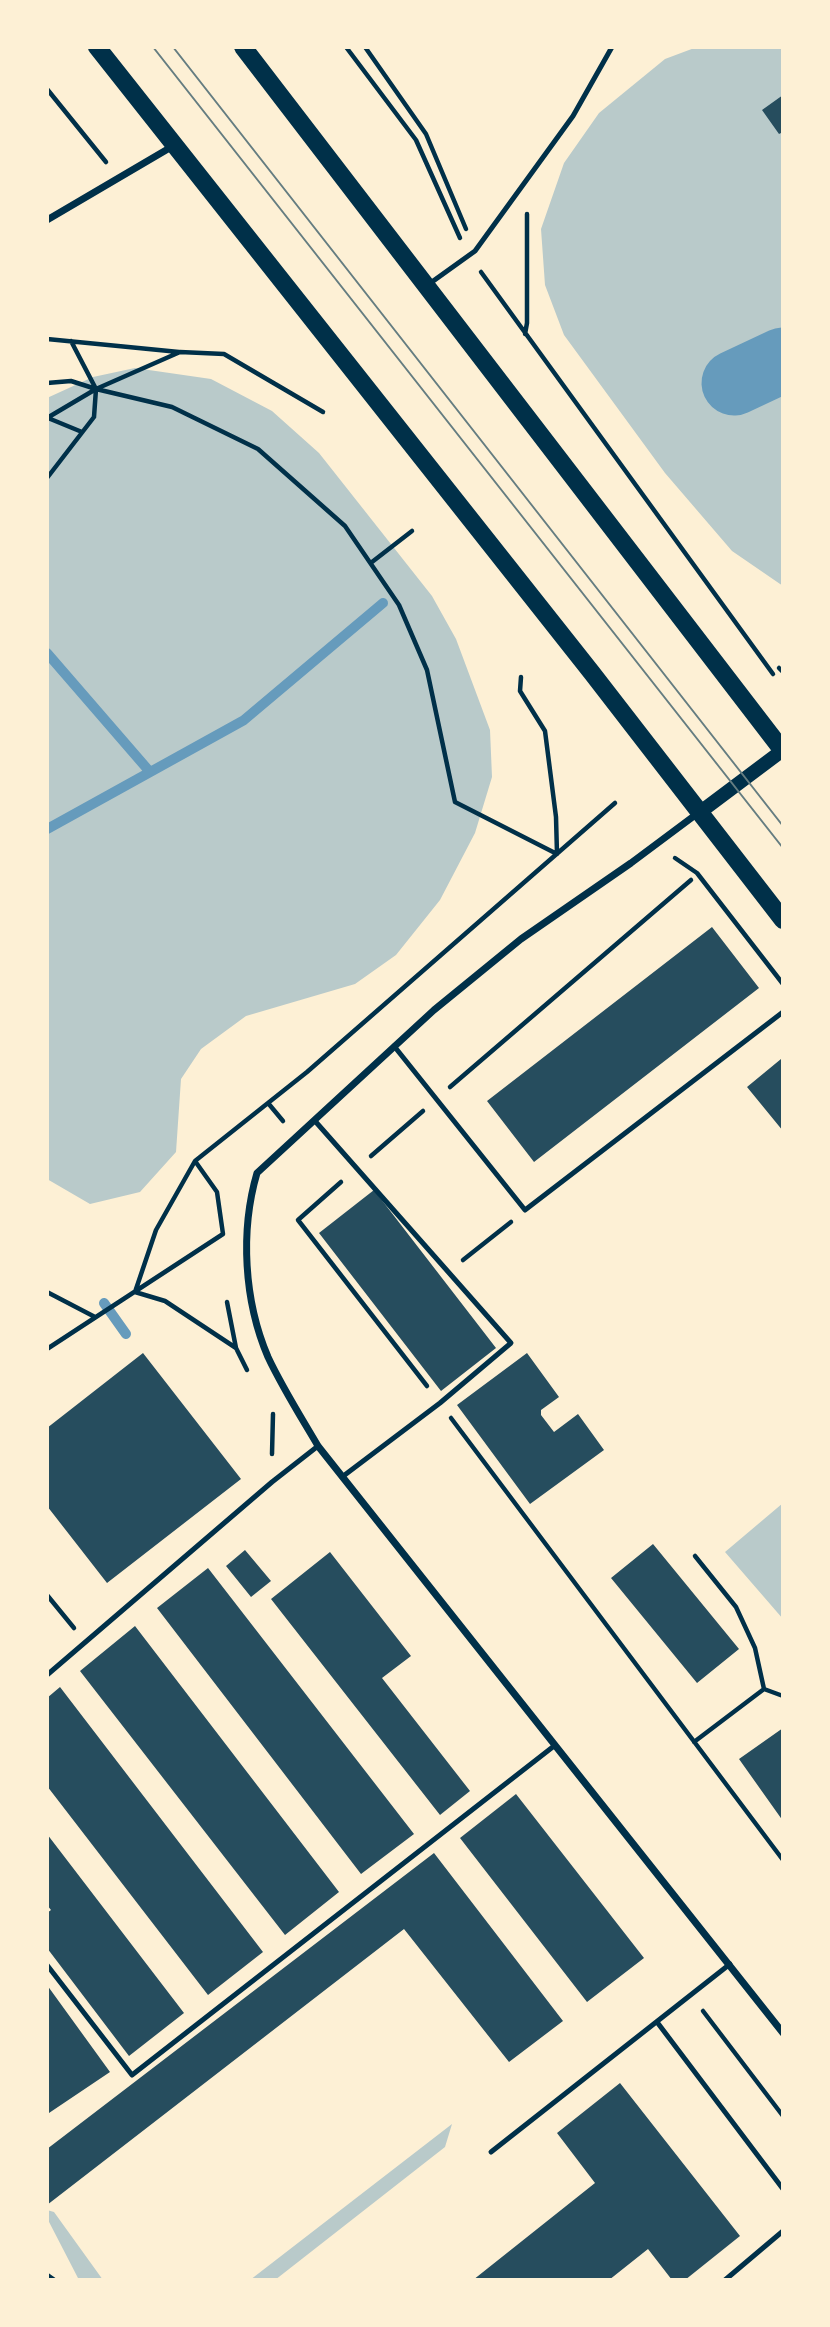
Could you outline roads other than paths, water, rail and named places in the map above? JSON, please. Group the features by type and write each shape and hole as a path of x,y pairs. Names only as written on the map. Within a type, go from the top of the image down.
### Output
{"main road":[{"path":"97,47 783,920"},
{"path":"243,47 783,750 699,813"}],"street":[{"path":"47,220 175,145"},
{"path":"699,813 521,939 394,1046 257,1173 250,1196 248,1289 268,1356 318,1446 783,2033"}],"lane":[{"path":"426,286 475,251 573,116 612,47"},
{"path":"394,1046 525,1210 783,1012"},
{"path":"315,1121 511,1343 440,1403 342,1477"},
{"path":"47,1675 272,1482 318,1446"},
{"path":"47,1965 132,2075 554,1746"},
{"path":"491,2152 730,1964"},
{"path":"657,2022 783,2189"},
{"path":"725,2280 783,2231"},
{"path":"47,2275 54,2280"}],"waterway":[{"path":"734,383 783,360"},
{"path":"47,829 244,720 383,603"},
{"path":"47,653 150,772"},
{"path":"104,1303 126,1334"}],"tram line":[{"path":"153,47 783,848"},
{"path":"173,47 783,826"}]}
